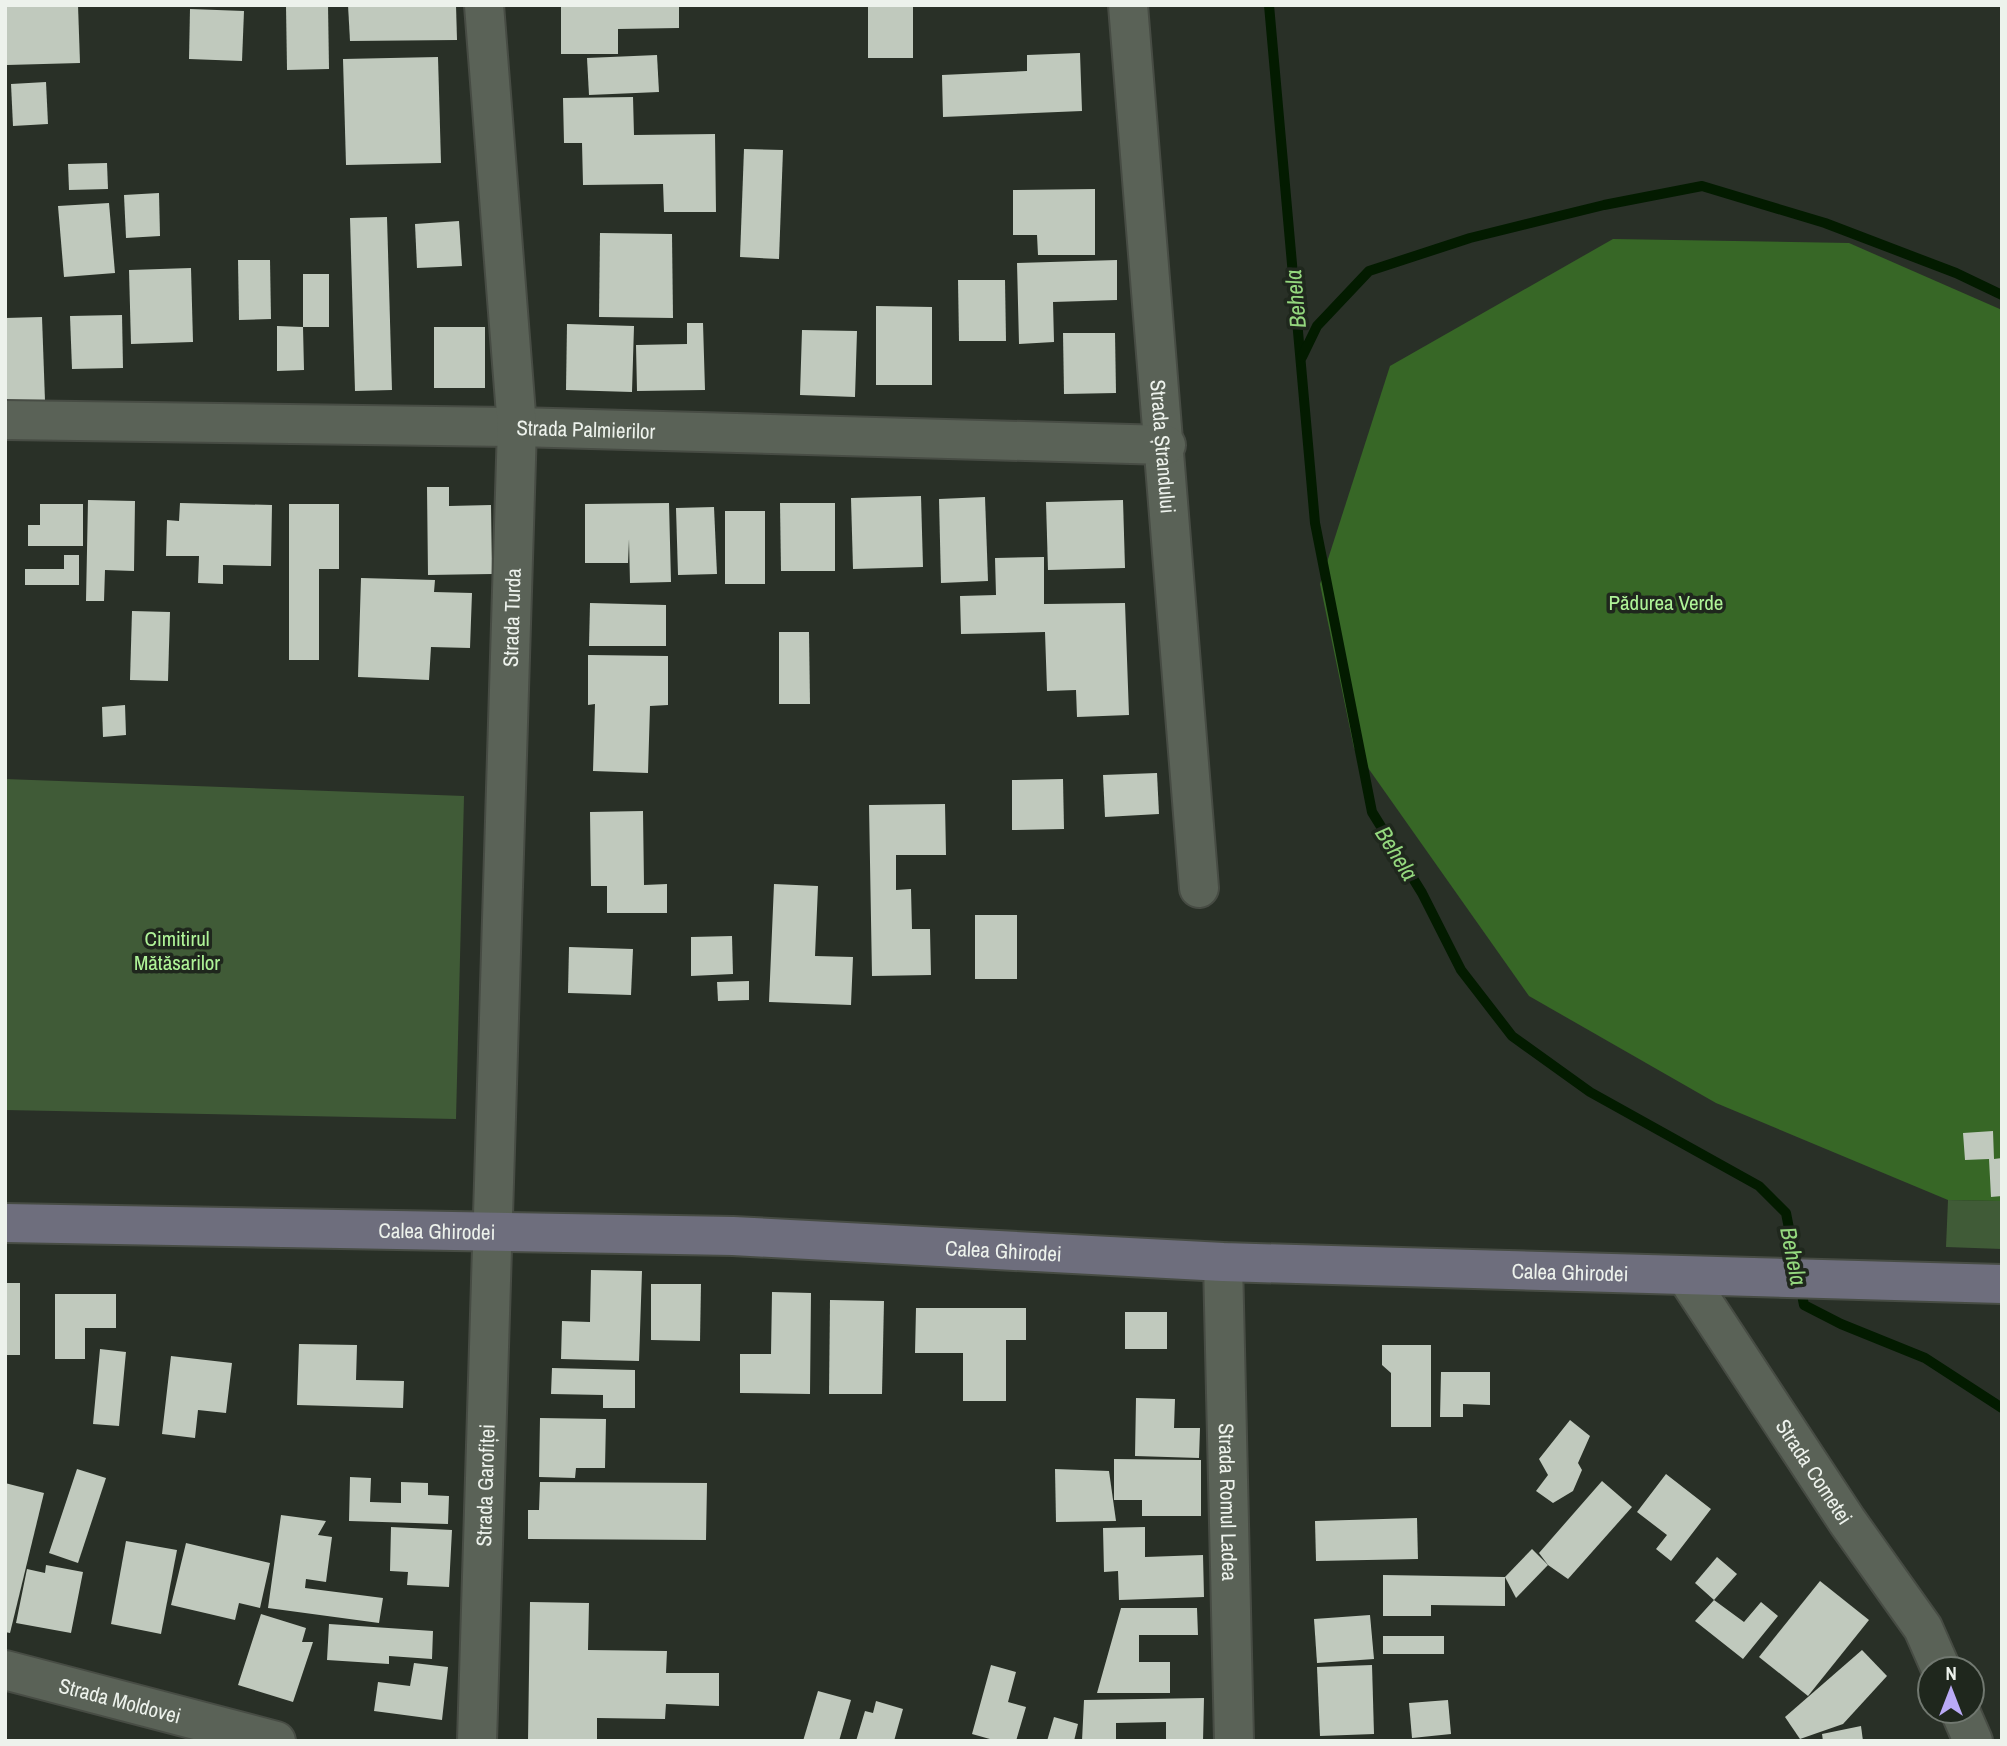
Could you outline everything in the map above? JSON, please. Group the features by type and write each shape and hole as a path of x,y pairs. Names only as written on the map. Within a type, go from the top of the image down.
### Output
{"street":[{"name":"Strada Turda","path":"484,5 517,427 490,1230"},
{"name":"Strada Ștrandului","path":"1128,5 1166,445 1199,888"},
{"name":"Strada Palmierilor","path":"5,420 517,427 1166,445"},
{"name":"Calea Ghirodei","path":"5,1223 490,1230 746,1237 1223,1262 2002,1284"},
{"name":"Strada Garofiței","path":"477,1741 490,1230"},
{"name":"Strada Romul Ladea","path":"1223,1262 1234,1741"},
{"name":"Strada Cometei","path":"1686,1276 1847,1521 1923,1628 1935,1655"},
{"name":"Strada Moldovei","path":"5,1670 276,1741"}],"green space":[{"name":"Pădurea Verde","path":"1613,239 1849,243 2002,310 2002,1201 1948,1200 1716,1103 1529,996 1354,748 1320,584 1390,366"},
{"name":"Cimitirul Mătăsarilor","path":"5,779 464,796 456,1119 5,1110"},
{"path":"1948,1200 2002,1201 2002,1249 1946,1247"}],"building":[{"path":"5,5 78,5 80,63 7,65"},
{"path":"286,5 328,5 329,69 287,70"},
{"path":"348,5 456,5 457,40 350,41"},
{"path":"561,5 679,5 679,28 618,29 618,54 561,54"},
{"path":"868,5 913,5 913,58 868,58"},
{"path":"190,9 244,11 242,61 189,59"},
{"path":"1080,53 1082,111 943,117 942,75 1027,71 1027,55"},
{"path":"657,55 659,92 589,95 587,58"},
{"path":"438,57 441,163 346,165 343,59"},
{"path":"46,82 48,124 13,126 11,84"},
{"path":"633,97 634,135 715,134 716,212 664,212 663,184 583,185 582,143 564,143 563,98"},
{"path":"744,149 783,150 779,259 740,257"},
{"path":"107,163 108,189 69,190 68,164"},
{"path":"1095,189 1095,255 1038,255 1037,235 1013,235 1013,190"},
{"path":"159,193 160,236 126,238 124,195"},
{"path":"109,203 115,273 64,277 58,206"},
{"path":"387,217 392,390 355,391 350,218"},
{"path":"459,221 462,266 417,268 415,224"},
{"path":"600,233 672,234 673,318 599,317"},
{"path":"238,260 270,260 271,319 239,320"},
{"path":"1117,260 1117,300 1053,302 1054,342 1019,344 1017,263"},
{"path":"191,268 193,342 131,344 129,270"},
{"path":"303,274 329,274 329,327 303,327"},
{"path":"958,280 1005,280 1006,341 959,341"},
{"path":"876,306 932,307 932,385 876,385"},
{"path":"122,315 123,368 72,369 70,316"},
{"path":"42,317 45,401 5,403 5,318"},
{"path":"687,323 703,323 705,390 637,391 636,345 687,344"},
{"path":"567,324 634,326 632,392 566,390"},
{"path":"277,326 303,327 304,370 277,371"},
{"path":"434,327 485,327 485,388 434,388"},
{"path":"802,330 857,331 855,397 800,395"},
{"path":"1063,333 1115,333 1116,393 1064,394"},
{"path":"427,487 449,487 449,506 491,505 492,574 428,575"},
{"path":"921,496 923,567 853,569 851,498"},
{"path":"985,497 988,581 941,583 939,499"},
{"path":"88,500 135,501 134,571 105,570 104,601 86,601"},
{"path":"1123,500 1125,568 1048,570 1046,502"},
{"path":"180,503 272,505 271,566 223,565 223,584 198,583 199,556 166,556 167,520 179,521"},
{"path":"669,503 671,582 630,583 629,539 628,563 585,563 585,504"},
{"path":"780,503 835,503 835,571 781,571"},
{"path":"40,504 83,504 83,546 28,546 28,525 40,525"},
{"path":"289,504 339,504 339,569 319,569 319,660 289,660"},
{"path":"714,507 717,574 678,575 676,508"},
{"path":"725,511 765,511 765,584 725,584"},
{"path":"64,555 79,555 79,585 25,585 25,569 64,569"},
{"path":"1044,557 1044,604 1125,603 1129,715 1077,717 1076,690 1047,691 1045,632 961,634 960,596 996,595 995,558"},
{"path":"361,578 435,580 434,592 472,593 470,648 431,647 429,680 358,677"},
{"path":"590,603 666,605 666,646 589,646"},
{"path":"132,611 170,612 168,681 130,680"},
{"path":"779,632 809,632 810,704 779,704"},
{"path":"588,655 668,656 668,705 650,706 648,773 593,771 595,704 588,705"},
{"path":"125,705 126,735 103,737 102,707"},
{"path":"1157,773 1159,814 1105,817 1103,775"},
{"path":"1063,779 1064,829 1012,830 1012,780"},
{"path":"945,804 946,855 896,855 896,890 911,889 912,929 930,929 931,975 872,976 869,805"},
{"path":"643,811 644,885 667,884 667,913 607,913 607,886 591,886 590,812"},
{"path":"774,884 818,886 815,956 853,957 851,1005 769,1002"},
{"path":"975,915 1017,915 1017,979 975,979"},
{"path":"732,936 733,974 691,976 691,937"},
{"path":"569,947 633,949 631,995 568,993"},
{"path":"749,981 749,1000 718,1001 717,982"},
{"path":"1993,1131 1994,1159 2002,1158 2002,1196 1991,1197 1989,1159 1965,1160 1963,1133"},
{"path":"591,1270 642,1271 639,1361 561,1359 562,1321 590,1322"},
{"path":"5,1283 20,1283 20,1355 5,1355"},
{"path":"651,1284 701,1284 700,1341 651,1340"},
{"path":"772,1292 811,1293 810,1394 740,1393 740,1354 771,1354"},
{"path":"55,1294 116,1294 116,1328 85,1328 85,1359 55,1359"},
{"path":"830,1300 884,1301 882,1394 829,1394"},
{"path":"916,1308 1026,1308 1026,1340 1006,1340 1006,1401 963,1401 963,1353 915,1353"},
{"path":"1125,1312 1167,1312 1167,1349 1125,1349"},
{"path":"299,1344 357,1345 356,1380 404,1381 403,1408 297,1405"},
{"path":"1382,1345 1431,1345 1431,1427 1391,1427 1391,1373 1382,1365"},
{"path":"100,1349 126,1352 119,1426 93,1424"},
{"path":"171,1356 232,1363 226,1413 198,1410 195,1438 162,1434"},
{"path":"552,1368 635,1370 635,1408 603,1408 603,1395 551,1394"},
{"path":"1441,1372 1490,1372 1490,1405 1463,1404 1463,1417 1440,1417"},
{"path":"1136,1398 1175,1399 1174,1428 1200,1428 1199,1458 1135,1456"},
{"path":"540,1418 606,1419 605,1468 576,1468 575,1478 539,1477"},
{"path":"1570,1420 1590,1436 1578,1463 1582,1470 1573,1491 1553,1503 1536,1491 1548,1475 1539,1459"},
{"path":"1114,1459 1201,1460 1201,1516 1142,1516 1142,1500 1114,1500"},
{"path":"77,1469 106,1478 78,1563 49,1553"},
{"path":"1055,1469 1109,1471 1116,1521 1056,1522"},
{"path":"1666,1474 1711,1509 1671,1561 1656,1549 1667,1535 1637,1512"},
{"path":"350,1477 371,1478 370,1502 401,1503 401,1482 428,1483 428,1495 449,1496 448,1524 349,1521"},
{"path":"1602,1481 1632,1507 1568,1579 1548,1565 1539,1553"},
{"path":"540,1482 707,1483 706,1540 528,1539 528,1510 539,1510"},
{"path":"5,1483 44,1493 10,1633 5,1632"},
{"path":"281,1515 326,1521 318,1535 332,1537 326,1582 306,1579 305,1588 383,1598 379,1623 268,1608"},
{"path":"1417,1518 1418,1559 1316,1561 1315,1521"},
{"path":"391,1527 452,1530 449,1587 407,1585 408,1572 390,1571"},
{"path":"1145,1527 1145,1557 1203,1555 1204,1597 1119,1600 1118,1571 1104,1572 1103,1528"},
{"path":"126,1541 177,1550 161,1634 111,1624"},
{"path":"186,1543 270,1563 260,1608 239,1603 235,1620 171,1605"},
{"path":"1532,1549 1548,1565 1516,1598 1505,1577"},
{"path":"1717,1557 1737,1574 1714,1600 1695,1583"},
{"path":"46,1565 83,1572 71,1633 16,1623 27,1569 45,1573"},
{"path":"1383,1575 1505,1577 1505,1606 1431,1605 1431,1616 1383,1616"},
{"path":"1820,1581 1869,1620 1808,1696 1759,1657"},
{"path":"1714,1600 1744,1622 1761,1602 1778,1616 1743,1659 1695,1621"},
{"path":"530,1602 589,1603 588,1650 667,1651 666,1673 719,1673 719,1706 666,1704 665,1719 597,1718 597,1741 528,1741"},
{"path":"1121,1608 1197,1608 1198,1635 1139,1635 1139,1662 1170,1662 1170,1693 1097,1693"},
{"path":"261,1614 306,1628 302,1642 313,1642 293,1702 238,1685"},
{"path":"1370,1615 1374,1659 1317,1663 1314,1619"},
{"path":"329,1624 433,1631 432,1659 389,1656 389,1664 327,1660"},
{"path":"1383,1636 1444,1636 1444,1654 1383,1654"},
{"path":"1862,1650 1887,1676 1843,1724 1800,1739 1785,1717"},
{"path":"414,1663 448,1667 442,1720 374,1711 378,1682 410,1686"},
{"path":"991,1665 1016,1672 1008,1702 1026,1707 1016,1741 997,1741 972,1734"},
{"path":"1372,1665 1374,1734 1320,1736 1317,1667"},
{"path":"818,1691 851,1700 839,1741 803,1741"},
{"path":"1204,1698 1203,1741 1166,1741 1166,1722 1116,1723 1116,1741 1082,1741 1084,1700"},
{"path":"1448,1700 1451,1734 1412,1738 1409,1703"},
{"path":"876,1701 903,1709 894,1741 856,1741 865,1711 873,1713"},
{"path":"1054,1717 1078,1724 1074,1741 1047,1741"},
{"path":"1861,1726 1863,1741 1823,1741 1822,1734"}],"waterway":[{"name":"Behela","path":"1269,5 1315,523 1372,812 1422,893 1461,970 1512,1036 1590,1092 1759,1186 1786,1213 1804,1305 1841,1324 1925,1358 2002,1408"},
{"path":"1302,357 1317,326 1369,271 1470,238 1604,205 1702,186 1825,223 1956,273 2002,295"}]}
